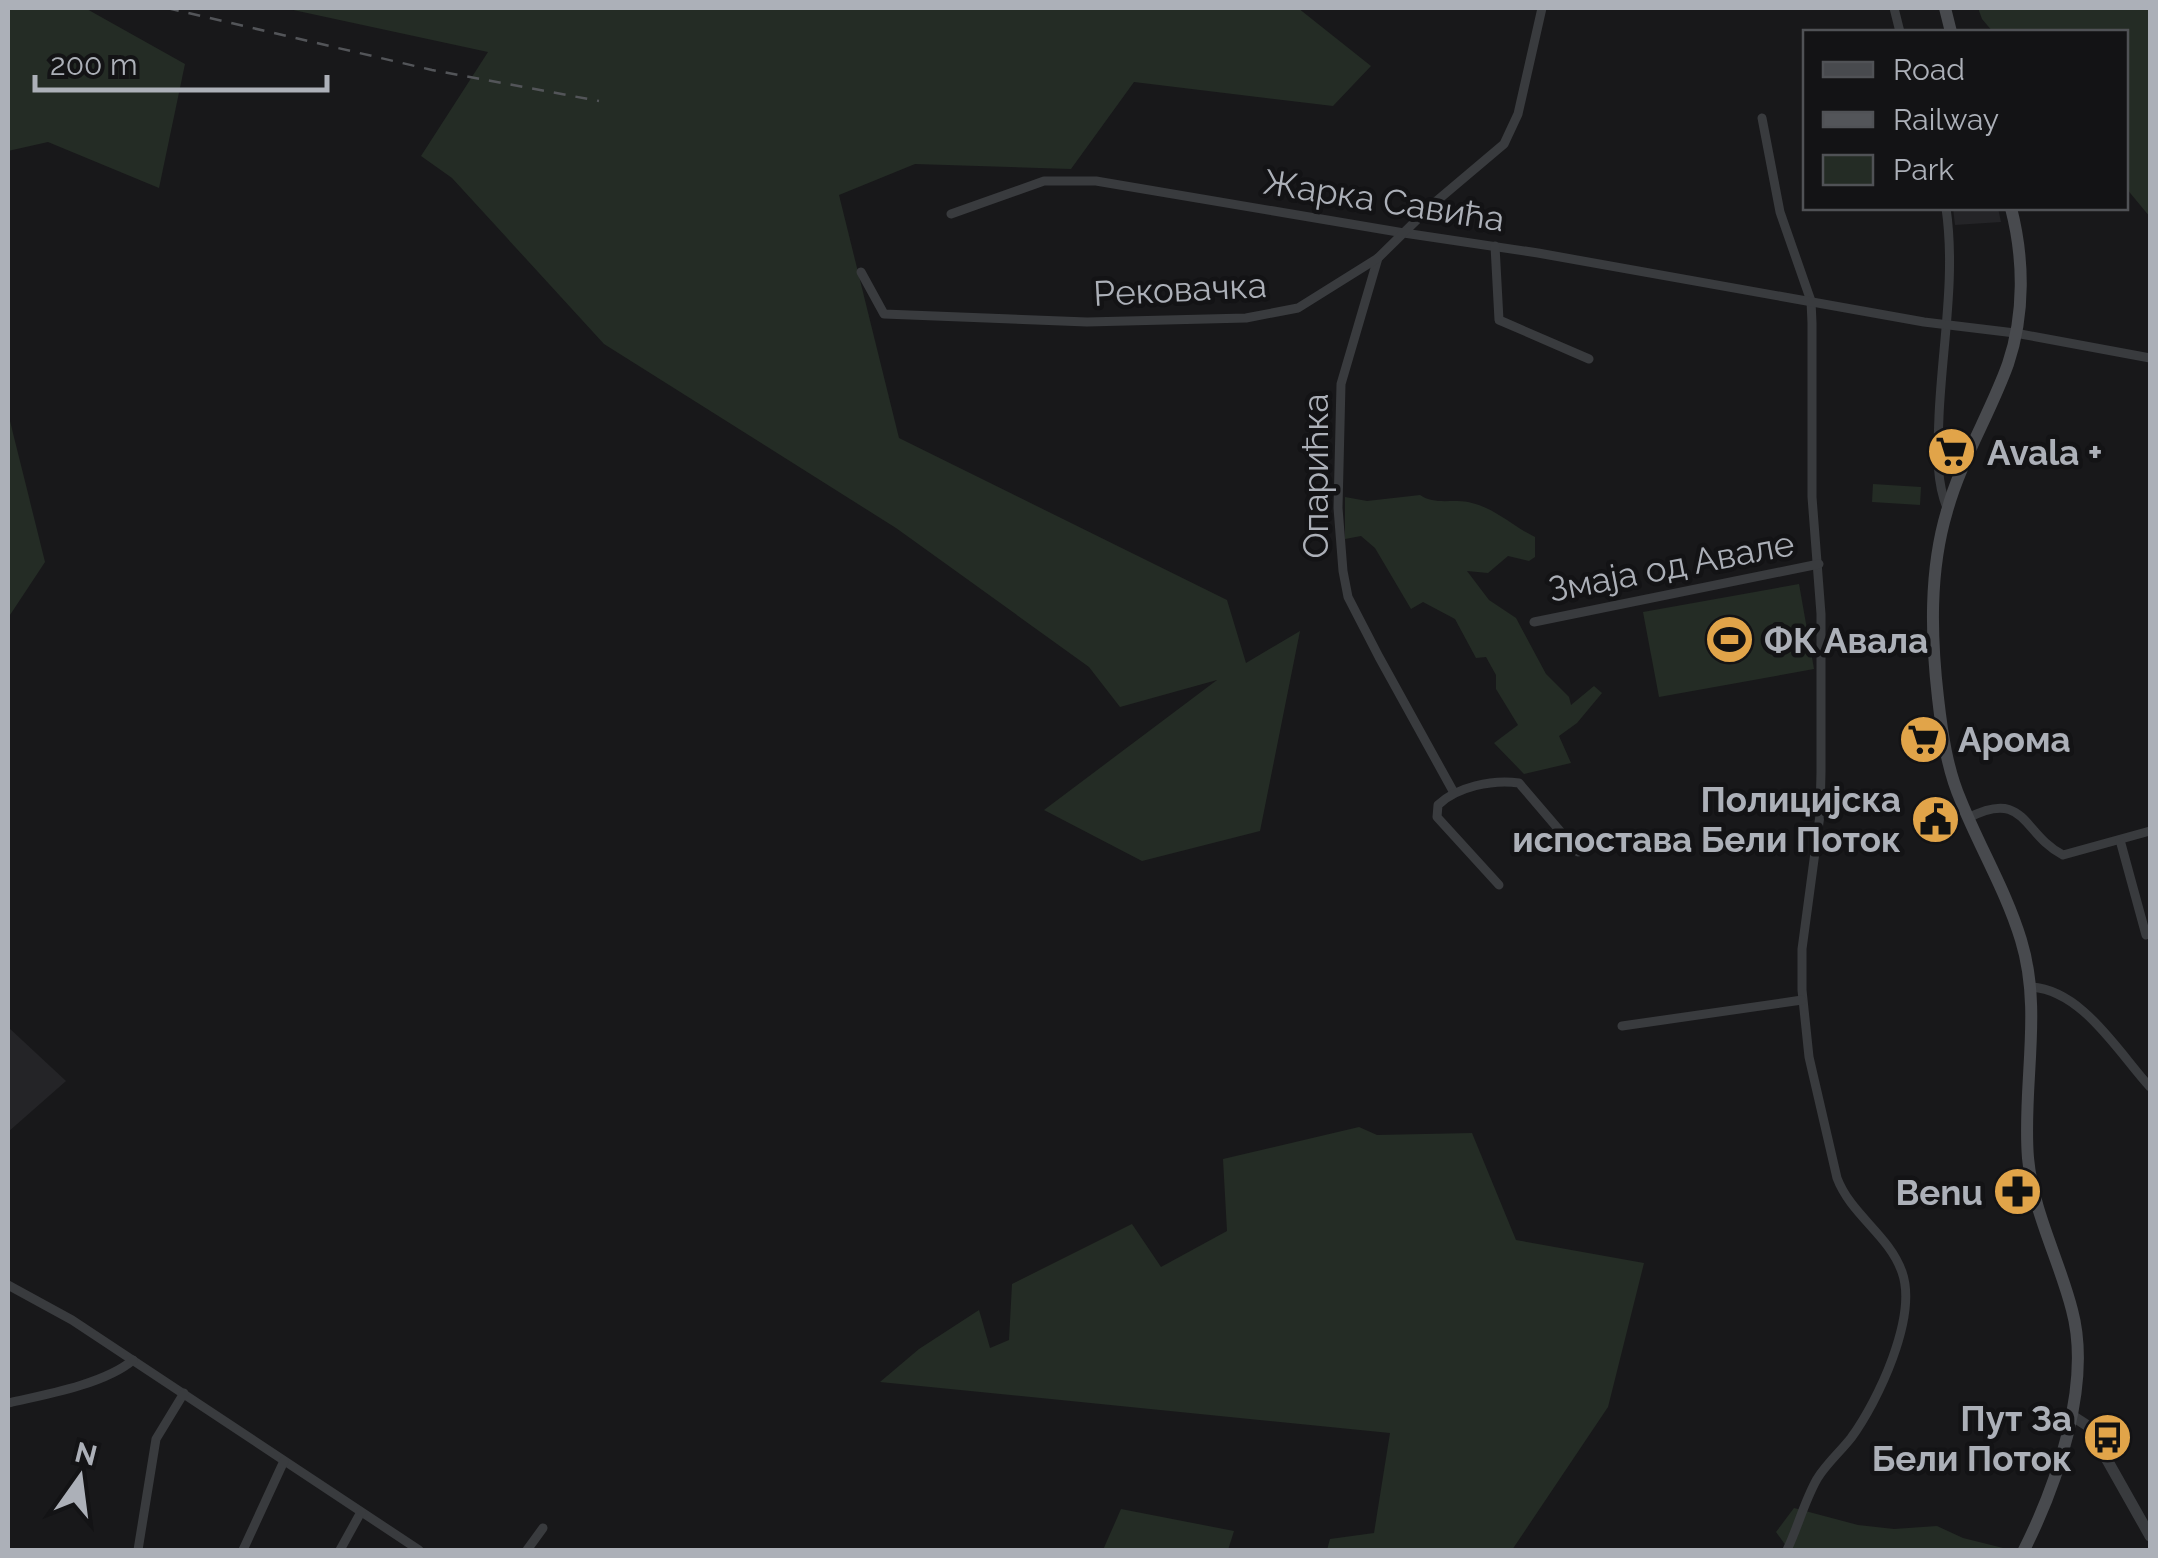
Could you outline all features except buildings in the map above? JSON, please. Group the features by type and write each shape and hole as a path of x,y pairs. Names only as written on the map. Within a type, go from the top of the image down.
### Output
{"main road":[{"path":"2012,210 2022,266 2015,332 2008,364 1947,508 1937,559 1934,650 1950,766 1968,818 2017,928 2029,987 2028,1164 2038,1210 2076,1323 2079,1367 2071,1415 2046,1498 2024,1550"}],"street":[{"name":"Рековачка","path":"862,272 884,314 1051,322 1212,319 1298,308 1378,258 1508,139 1518,114 1542,8"},
{"name":"Змаја од Авале","path":"1762,118 1780,212 1811,301 1820,815 1806,912 1802,1000 1809,1057 1837,1178 1850,1204 1896,1259 1904,1280 1905,1302 1897,1343 1873,1402 1851,1438 1817,1478 1787,1550"},
{"name":"Жарка Савића","path":"951,214 1044,181 1096,181 1947,324 2015,332 2150,358"},
{"path":"1946,210 1950,260 1938,450 1947,508"},
{"path":"1495,246 1499,320 1588,359"},
{"name":"Опарићка","path":"1378,258 1340,384 1338,508 1343,571 1348,597 1378,658 1454,791"},
{"name":"Змаја од Авале","path":"1534,622 1818,564"},
{"path":"1499,885 1437,817 1438,805 1454,791 1519,783 1578,852"},
{"path":"1968,818 1992,808 2008,808 2063,855 2150,831"},
{"path":"2120,840 2146,935"},
{"path":"2029,987 2054,991 2076,1004 2150,1088"},
{"path":"1622,1026 1802,1000"},
{"path":"8,1285 72,1320 419,1550"},
{"path":"8,1403 88,1381 132,1360"},
{"path":"138,1550 156,1440 184,1393"},
{"path":"2071,1415 2088,1426 2150,1536"},
{"path":"243,1550 284,1461"},
{"path":"340,1550 361,1512"},
{"path":"527,1550 543,1528"}],"shaded area":[{"path":"1953,210 1998,210 2001,222 1955,225"},
{"path":"8,1027 66,1081 8,1132"}],"green space":[{"path":"8,8 85,8 185,64 159,188 48,142 8,151"},
{"path":"284,8 1298,8 1371,66 1333,106 1134,82 1071,169 915,164 839,195 899,438 1227,600 1246,663 1300,631 1260,831 1142,861 1044,810 1217,680 1120,707 1089,667 896,528 604,344 452,178 421,156 488,52"},
{"path":"1978,8 2150,8 2150,217 2128,190 2128,30 1991,30"},
{"path":"8,413 45,562 8,618"},
{"path":"1873,484 1921,487 1920,505 1872,502"},
{"path":"1420,495 1431,500 1477,504 1535,537 1535,557 1529,561 1508,556 1488,573 1467,571 1489,600 1516,618 1546,674 1569,697 1571,705 1594,686 1602,693 1577,723 1559,736 1571,763 1524,774 1494,743 1518,725 1496,689 1496,675 1486,657 1476,658 1455,619 1423,602 1411,609 1375,548 1361,536 1345,539 1345,497 1367,501"},
{"name":"ФК Авала","path":"1799,584 1814,669 1659,697 1643,612"},
{"path":"1359,1127 1377,1135 1472,1133 1516,1240 1644,1263 1608,1407 1512,1550 1327,1550 1330,1539 1374,1533 1390,1433 880,1382 919,1349 979,1310 990,1348 1009,1340 1012,1284 1132,1224 1161,1267 1227,1231 1223,1159"},
{"path":"1794,1508 1858,1525 1894,1529 1937,1526 1963,1538 2011,1550 1789,1550 1776,1532"},
{"path":"1121,1509 1234,1531 1228,1550 1103,1550"}],"railway":[{"path":"167,8 432,70 599,101"}],"place":[{"name":"Avala +","path":"1952,452"},
{"name":"ФК Авала","path":"1729,640"},
{"name":"Арома","path":"1923,739"},
{"name":"Полицијска испостава Бели Поток","path":"1936,819"},
{"name":"Benu","path":"2018,1192"},
{"name":"Пут За Бели Поток","path":"2107,1438"}]}
